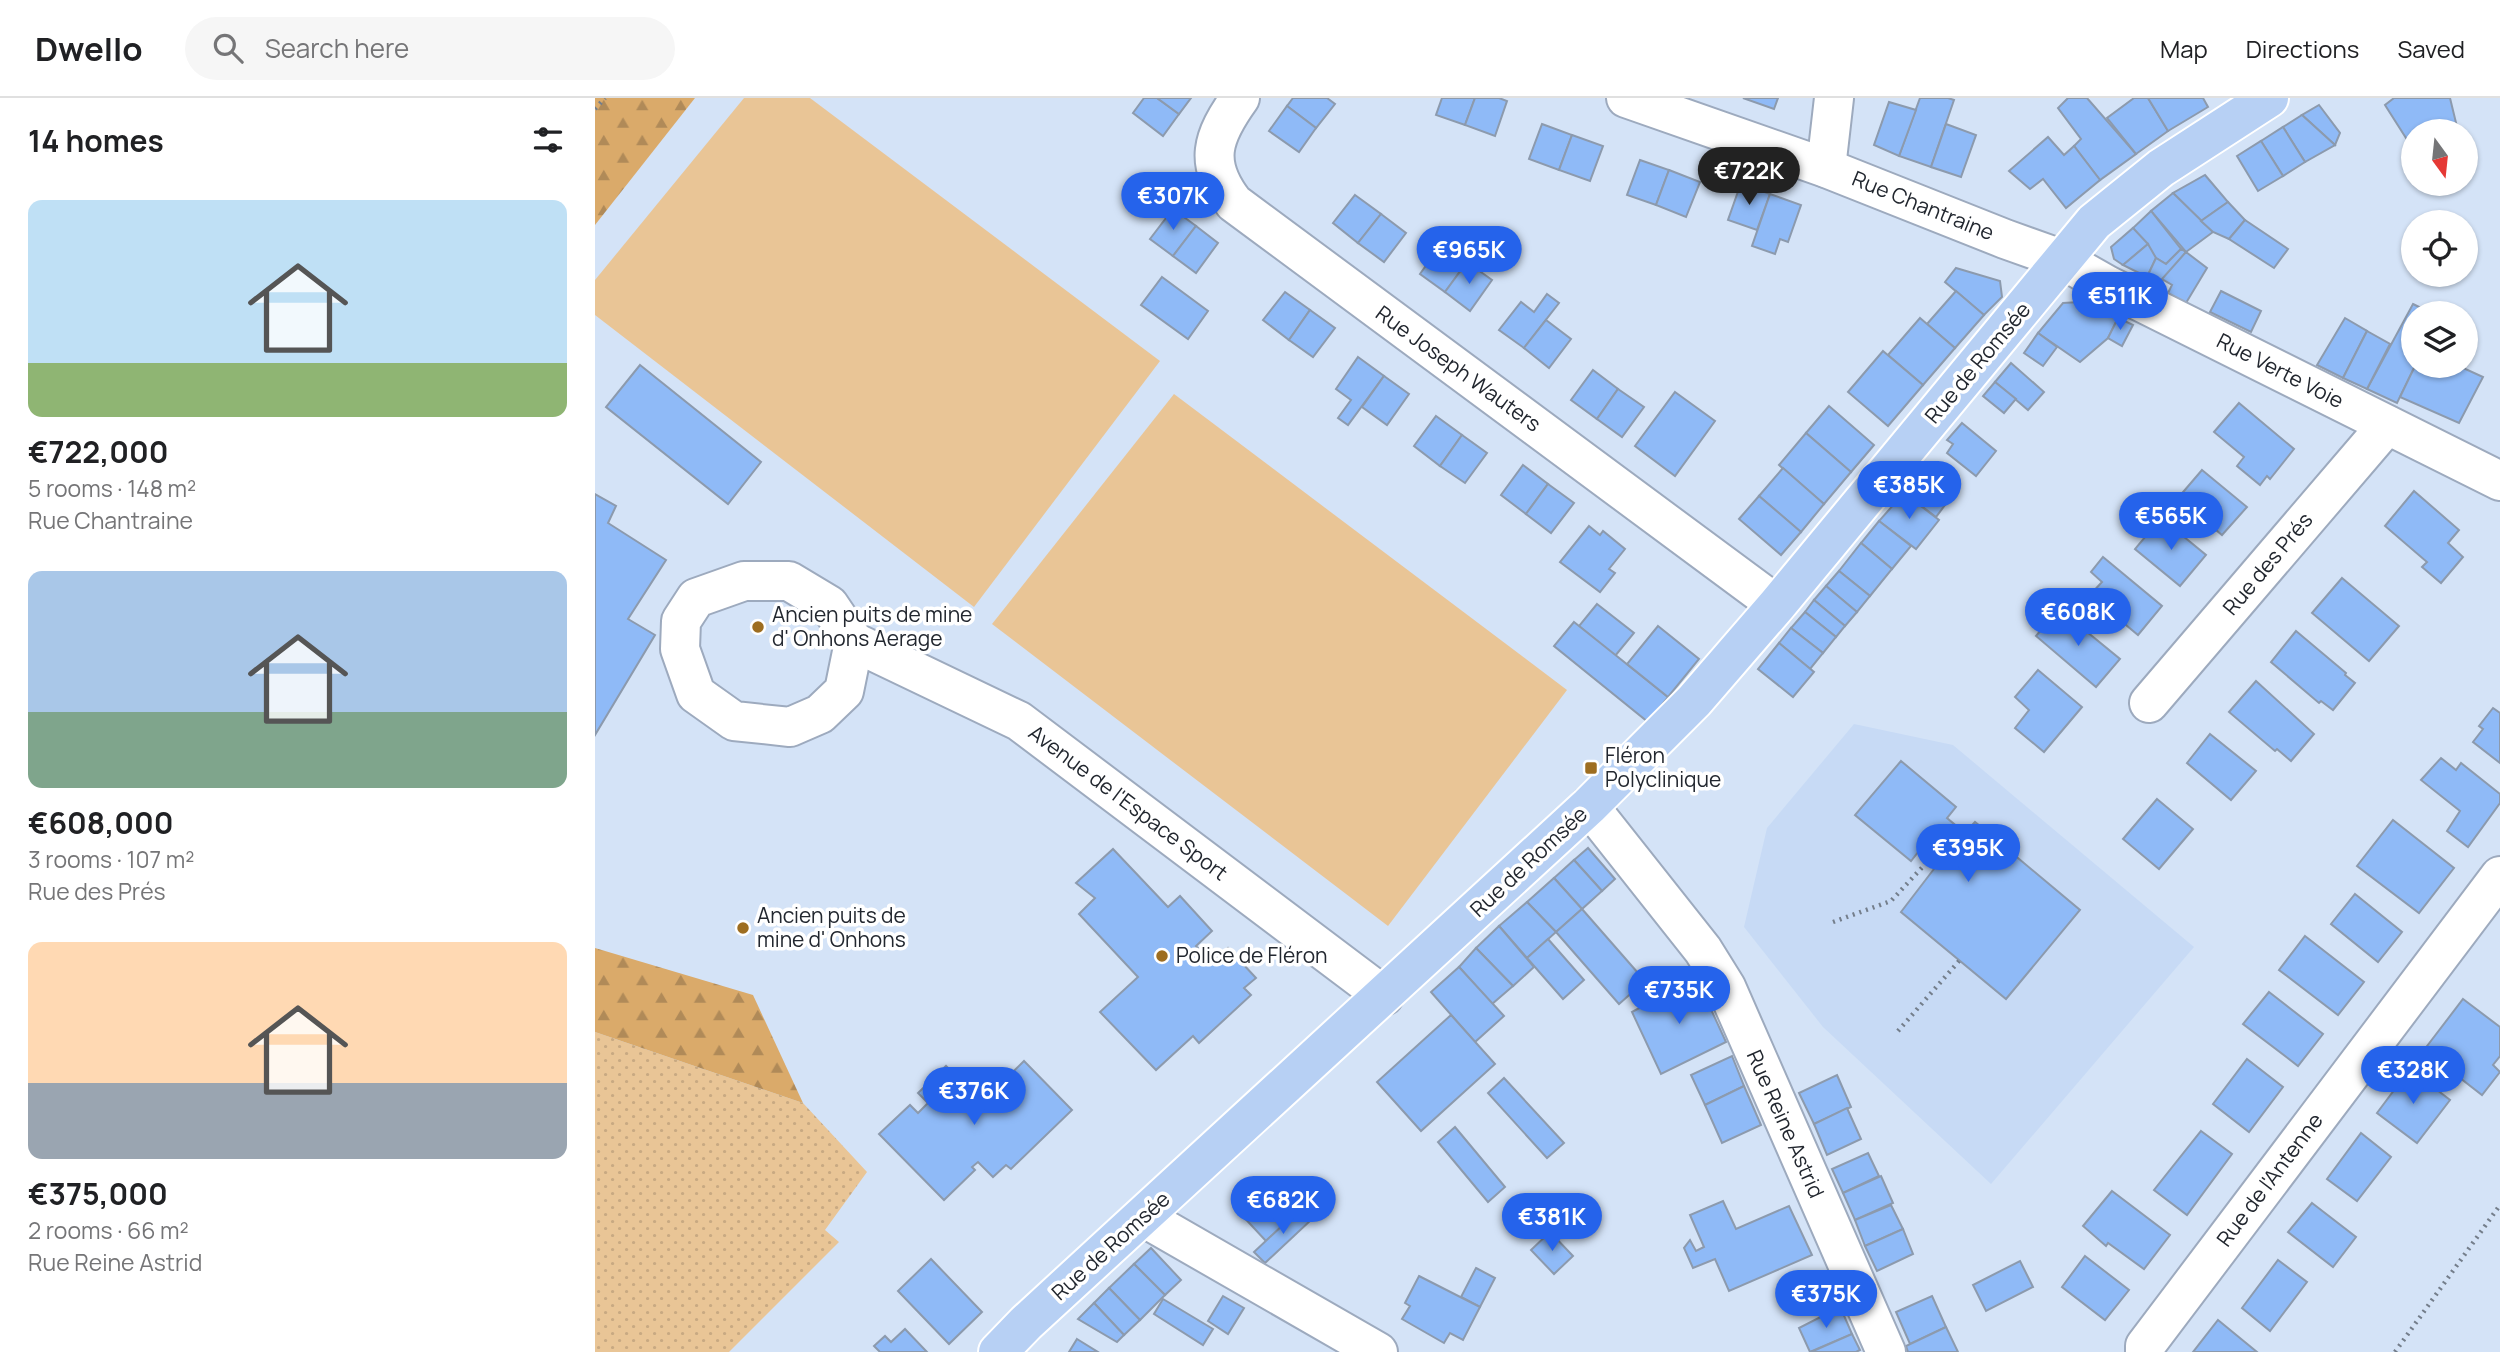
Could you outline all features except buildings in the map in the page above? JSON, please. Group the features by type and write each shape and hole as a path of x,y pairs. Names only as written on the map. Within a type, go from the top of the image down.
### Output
{"main road":[{"name":"Rue de Romsée","path":"998,1352 1589,806 1694,701 2036,293 2061,258 2094,222 2161,168 2269,98"}],"street":[{"name":"Rue Joseph Wauters","path":"1240,98 1226,118 1215,150 1215,170 1222,188 1234,203 1777,605"},
{"name":"Rue Chantraine","path":"1626,98 1826,168 2005,239 2061,258"},
{"path":"1826,168 1834,98"},
{"name":"Rue Verte Voie","path":"2061,258 2108,285 2500,481"},
{"name":"Rue des Prés","path":"2149,704 2387,425"},
{"path":"744,581 789,581 829,605 853,642 844,691 820,714 790,727 734,722 696,694 680,649 681,621 696,598 744,581"},
{"name":"Avenue de l'Espace Sport","path":"853,642 1019,720 1384,996"},
{"name":"Rue Reine Astrid","path":"1589,806 1703,950 1725,988 1886,1352"},
{"name":"Rue de l'Antenne","path":"2145,1352 2145,1346 2500,876"},
{"path":"1143,1217 1378,1352"}],"path":[{"path":"595,110 605,98"},
{"path":"1833,922 1891,901 1929,860"},
{"path":"1898,1031 1959,961"},
{"path":"2395,1352 2500,1205"}],"shaded area":[{"path":"744,98 810,98 1160,361 974,607 595,315 595,280"},
{"path":"1174,394 1567,690 1388,926 992,624"},
{"path":"1854,724 1953,745 2194,947 1991,1184 1823,1027 1744,927 1767,828"},
{"path":"595,1032 803,1103 867,1172 825,1230 839,1242 729,1352 595,1352"}],"green space":[{"path":"595,98 695,98 595,225"},
{"path":"595,948 753,995 803,1103 595,1032"}],"place":[{"name":"Ancien puits de mine d' Onhons Aerage","path":"758,627"},
{"name":"Fléron Polyclinique","path":"1591,768"},
{"name":"Ancien puits de mine d' Onhons","path":"743,928"},
{"name":"Police de Fléron","path":"1162,956"}]}
